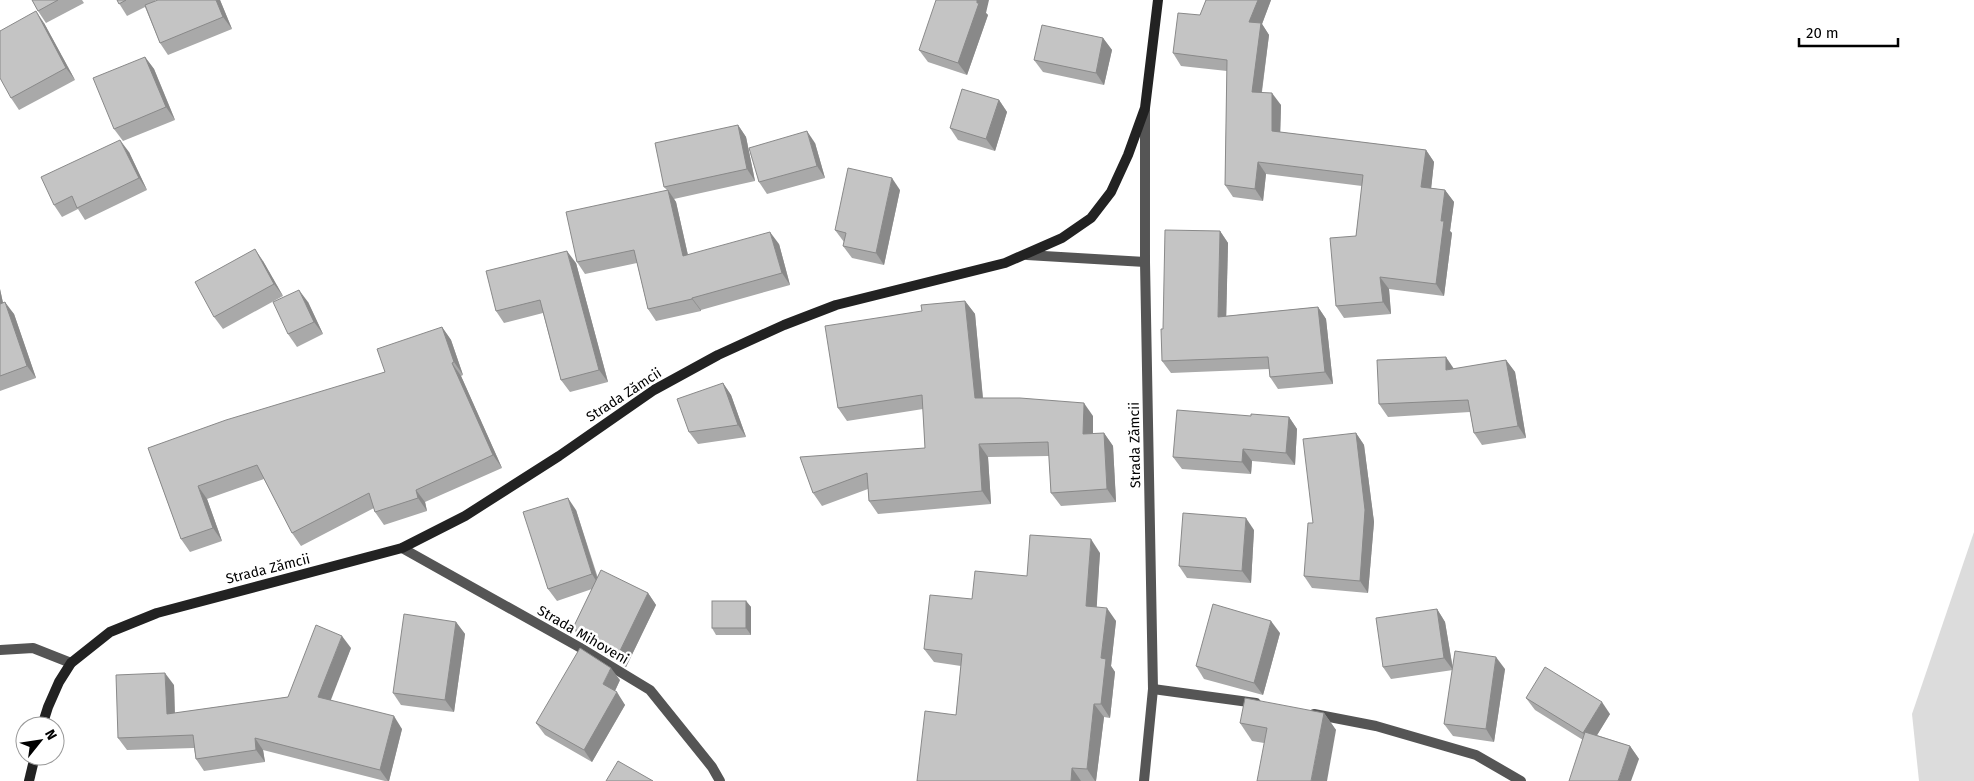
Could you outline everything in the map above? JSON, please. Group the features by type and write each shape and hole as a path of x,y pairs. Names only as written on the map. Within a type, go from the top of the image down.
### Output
{"main road":[{"name":"Strada Zămcii","path":"71,663 110,632 157,612 402,548 465,516 559,456 654,390 718,355 784,324 836,305 981,270 1027,255 1062,238 1091,218 1111,192 1128,155 1145,108 1158,0"},
{"path":"45,716 59,682 71,663"},
{"path":"29,781 33,766"}],"street":[{"name":"Strada Zămcii","path":"1144,781 1153,689 1145,108"},
{"path":"1027,255 1146,262"},
{"name":"Strada Mihoveni","path":"402,548 579,647 650,690 712,767 720,781"},
{"path":"0,650 32,648 71,663"},
{"path":"1153,689 1266,705"},
{"path":"1302,712 1376,726 1476,755 1522,781"}],"shaded area":[{"path":"1974,532 1974,781 1919,781 1912,714"}],"building":[{"path":"32,0 58,0 38,11"},
{"path":"117,0 126,0 119,4"},
{"path":"158,0 216,0 223,17 160,43 145,5"},
{"path":"936,0 977,0 977,3 979,3 958,63 919,50"},
{"path":"1206,0 1258,0 1249,22 1261,23 1252,92 1272,93 1272,131 1426,150 1421,187 1445,190 1441,221 1444,221 1436,284 1380,277 1383,302 1336,306 1330,238 1356,236 1363,175 1258,162 1255,189 1225,185 1227,60 1173,53 1178,13 1200,15"},
{"path":"36,11 66,68 11,98 0,78 0,31"},
{"path":"1042,25 1103,38 1096,73 1034,60"},
{"path":"145,57 166,107 114,129 93,78"},
{"path":"962,89 999,100 986,139 950,128"},
{"path":"738,125 747,169 664,187 655,143"},
{"path":"807,131 817,166 759,182 749,148"},
{"path":"120,140 139,178 77,208 72,196 54,205 41,177"},
{"path":"848,168 892,178 876,253 843,246 846,233 835,230"},
{"path":"668,190 683,256 770,232 782,273 692,299 648,309 634,250 577,262 566,212"},
{"path":"1165,230 1220,231 1218,317 1318,307 1325,372 1270,377 1268,357 1162,361 1161,329 1163,329"},
{"path":"255,249 274,284 214,317 195,282"},
{"path":"567,251 599,370 561,380 540,300 496,311 486,271"},
{"path":"299,290 314,322 288,334 273,302"},
{"path":"965,301 975,398 1020,398 1084,403 1083,434 1104,433 1107,489 1051,493 1048,442 979,444 982,491 869,501 867,473 813,493 800,457 925,448 922,395 838,408 825,326 922,311 921,305"},
{"path":"5,302 27,366 0,376 0,304"},
{"path":"442,327 454,362 452,363 493,455 416,490 418,498 375,512 369,493 292,533 257,465 198,486 213,528 181,539 148,448 226,420 385,372 377,349"},
{"path":"1446,357 1446,370 1506,360 1518,426 1474,433 1468,400 1379,404 1377,360"},
{"path":"723,383 738,425 689,432 677,399"},
{"path":"1177,410 1289,417 1286,453 1243,449 1242,462 1173,457"},
{"path":"1356,433 1365,510 1360,581 1304,576 1308,523 1313,523 1303,439"},
{"path":"568,498 592,574 548,589 523,512"},
{"path":"1183,513 1246,518 1242,571 1179,566"},
{"path":"1030,535 1091,539 1086,606 1107,608 1101,658 1106,659 1101,704 1094,704 1087,769 1072,768 1071,781 917,781 925,711 956,715 962,654 924,649 930,595 972,599 975,571 1027,576"},
{"path":"601,570 648,593 618,655 573,628"},
{"path":"712,601 746,601 746,628 712,628"},
{"path":"1213,604 1271,621 1254,683 1196,666"},
{"path":"1437,609 1444,658 1383,667 1376,618"},
{"path":"404,614 456,622 445,700 393,693"},
{"path":"316,625 342,636 318,697 394,716 380,770 255,738 256,750 196,759 193,735 118,738 116,675 165,673 167,714 288,697"},
{"path":"580,648 611,668 603,684 617,692 584,750 536,723"},
{"path":"1455,651 1496,657 1486,729 1444,724"},
{"path":"1545,667 1602,702 1583,733 1526,698"},
{"path":"1245,698 1324,713 1311,781 1257,781 1267,728 1240,723"},
{"path":"1585,732 1630,746 1618,781 1569,781"},
{"path":"618,761 653,781 606,781"}]}
